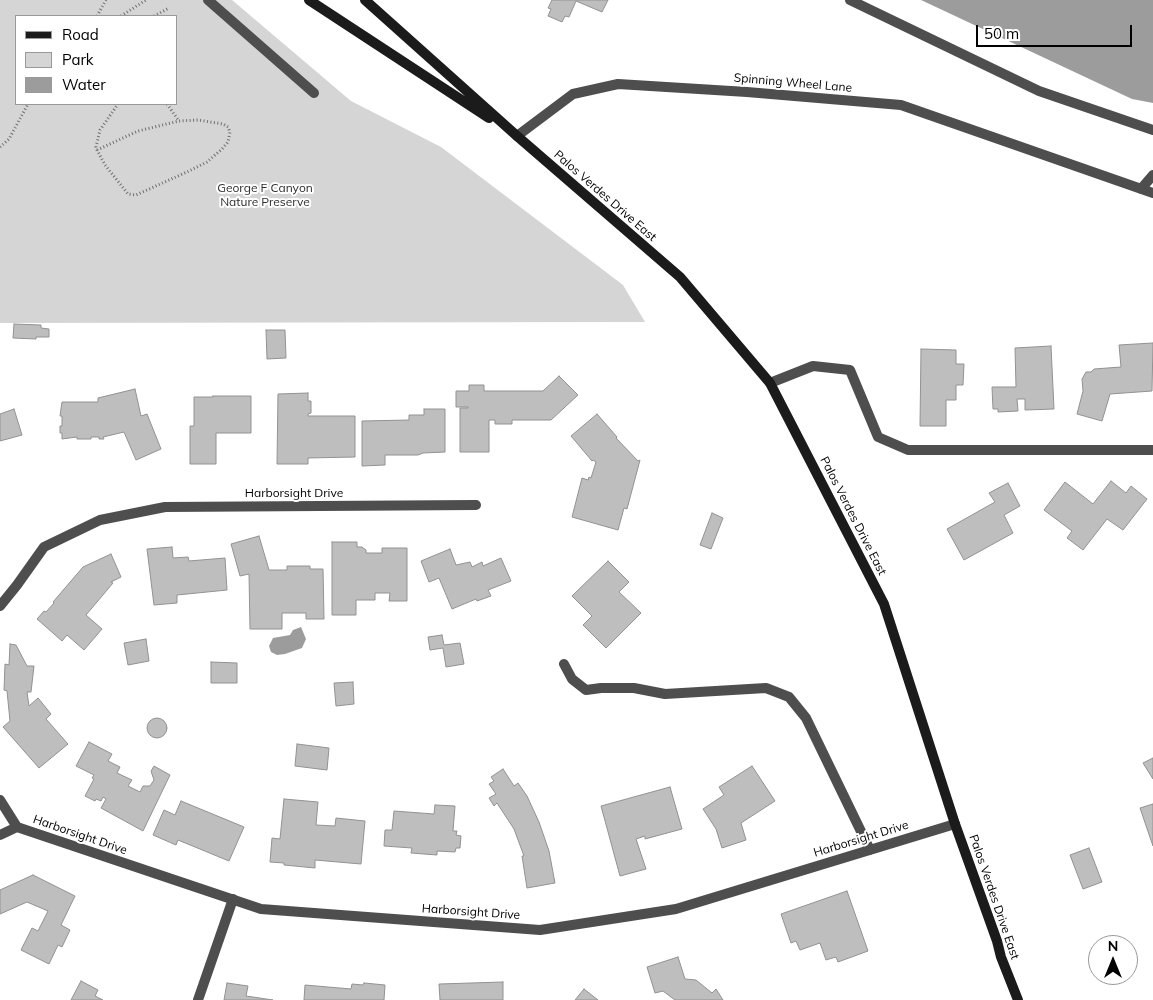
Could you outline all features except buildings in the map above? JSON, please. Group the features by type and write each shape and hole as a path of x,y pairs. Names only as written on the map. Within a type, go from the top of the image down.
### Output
{"main road":[{"name":"Palos Verdes Drive East","path":"309,0 517,136"},
{"name":"Palos Verdes Drive East","path":"365,0 680,278 770,383 884,604 955,824 1018,1000"}],"street":[{"path":"208,0 314,93"},
{"path":"850,0 1039,91 1153,130"},
{"name":"Spinning Wheel Lane","path":"517,136 573,94 618,84 747,92 901,105 1153,193"},
{"path":"1141,189 1153,175"},
{"path":"770,383 812,366 850,370 878,437 908,450 1153,450"},
{"name":"Harborsight Drive","path":"0,606 44,547 100,520 165,507 277,505 476,506"},
{"path":"564,664 572,679 586,690 634,688 665,694 766,688 789,696 806,718 870,850"},
{"name":"Harborsight Drive","path":"0,800 17,827 261,909 540,930 676,909 955,824"},
{"path":"0,835 17,827"},
{"path":"198,1000 233,899"}],"path":[{"path":"98,15 106,0"},
{"path":"123,15 146,0"},
{"path":"161,14 169,8"},
{"path":"0,147 9,139 27,105"},
{"path":"97,150 138,131 179,121 198,120 223,124 228,127 230,132 228,142 207,162 136,195 128,194 113,176 97,150 96,147 100,130 117,105"},
{"path":"168,105 179,121"}],"green space":[{"name":"George F Canyon Nature Preserve","path":"0,0 232,0 351,101 441,147 623,285 645,322 0,323"}],"water":[{"path":"921,0 1153,0 1153,103 1132,99"},
{"path":"301,627 306,639 302,648 285,654 277,655 271,652 269,646 273,638 290,635 293,630"}]}
